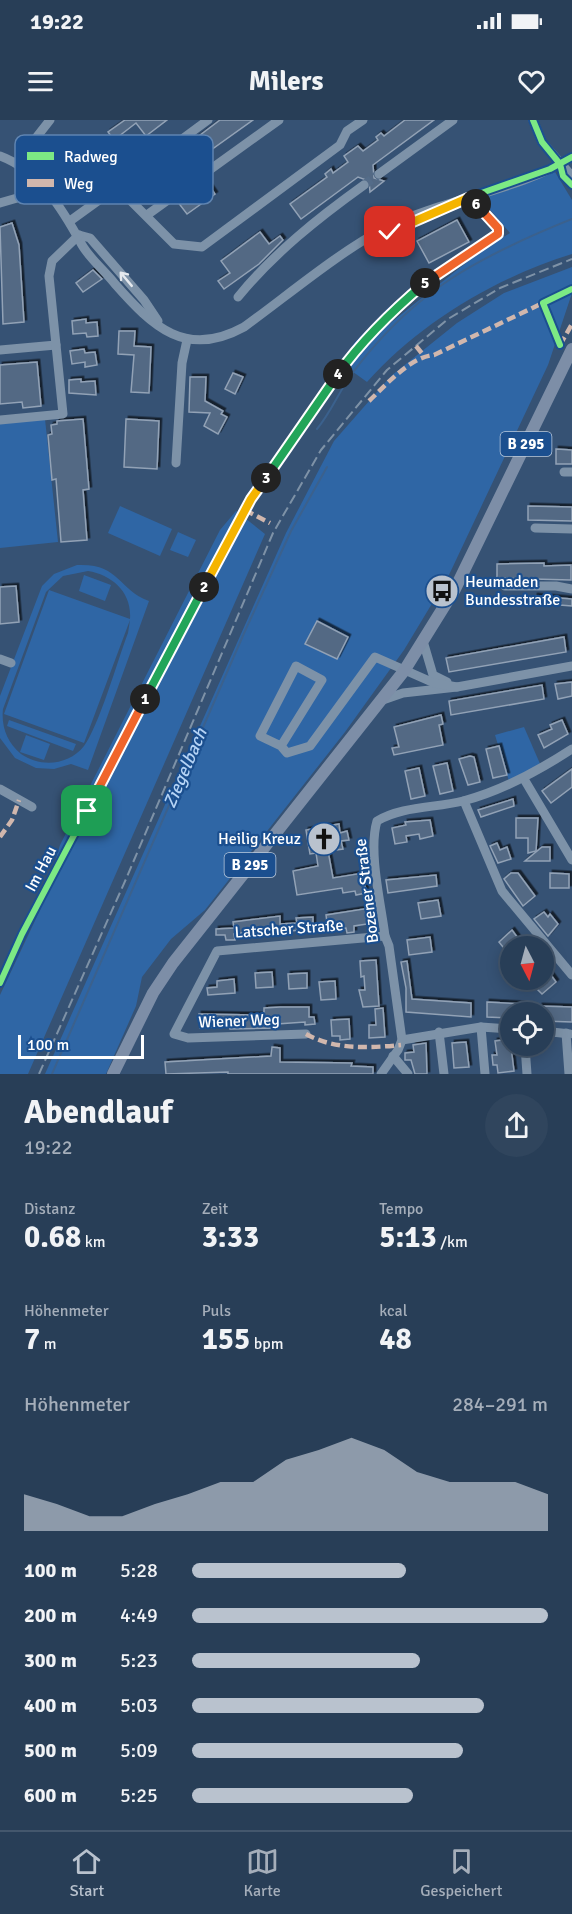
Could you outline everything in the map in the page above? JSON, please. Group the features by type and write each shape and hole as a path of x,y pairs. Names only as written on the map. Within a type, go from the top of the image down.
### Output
{"main road":[{"name":"B 295","path":"113,1074 153,993 173,963 404,671 423,641 459,580 572,349"}],"street":[{"path":"38,135 50,120"},
{"path":"188,135 208,120"},
{"path":"213,168 279,120"},
{"path":"135,204 174,244 202,246 340,145 347,132 363,120"},
{"path":"379,174 453,120"},
{"path":"533,120 542,142 572,176"},
{"path":"0,156 15,161"},
{"path":"56,204 79,235 90,238 106,255 144,300 161,326 187,340 215,340 244,327 375,235 423,213 560,165 572,157"},
{"path":"238,297 260,270 320,217 364,185"},
{"path":"0,203 15,199"},
{"path":"70,221 94,204"},
{"path":"147,215 162,204"},
{"path":"0,420 63,414 50,267 57,254 79,235"},
{"path":"176,463 182,363 187,340"},
{"path":"0,350 56,345"},
{"path":"535,528 572,529"},
{"path":"505,586 556,586 572,589"},
{"path":"423,641 433,675 457,687"},
{"path":"281,746 322,680 296,666 260,736 281,746 287,753 310,746 375,657 434,683 457,687"},
{"path":"0,658 11,663"},
{"path":"380,701 404,693 457,687 572,666"},
{"path":"404,671 416,684 431,690"},
{"name":"Bozener Straße","path":"402,1040 389,946 385,936 375,851 374,831 377,821 393,813 464,801 524,779 572,749"},
{"path":"524,779 572,860"},
{"path":"0,789 32,807"},
{"path":"464,801 502,891 572,975"},
{"name":"Latscher Straße","path":"174,1034 217,951 385,936"},
{"path":"481,1028 485,1074"},
{"path":"381,1074 402,1040 439,1032 500,1029"},
{"path":"439,1032 444,1074"},
{"path":"554,1032 569,1034 569,1074"},
{"name":"Wiener Weg","path":"174,1034 188,1038 306,1034"},
{"path":"393,1056 408,1074"},
{"path":"526,1056 527,1074"}],"shaded area":[{"path":"555,172 572,200 572,254 515,276 461,304 411,340 367,382 349,369 369,340 481,251 510,233 480,198"},
{"path":"572,267 572,293 548,365 448,577 404,650 345,732 205,910 171,939 142,977 136,1006 106,1074 45,1074 286,533 334,441 391,376 457,323 504,293"},
{"path":"45,419 58,542 0,548 0,424"},
{"path":"120,506 172,529 160,556 108,533"},
{"path":"236,511 265,534 28,1074 0,1074 0,995 40,910 60,845 220,530"},
{"path":"178,532 196,540 188,557 170,550"},
{"path":"77,565 102,568 138,596 149,601 88,770 71,764 54,769 36,768 15,758 0,738 0,696 42,586 54,574","holes":["88,571 97,573 119,586 128,601 130,619 49,590 4,714 84,743 130,620 128,633 102,708 84,746 63,761 46,763 37,761 21,754 12,745 4,728 3,709 46,592 63,576"]},
{"path":"84,575 111,585 105,601 79,591"},
{"path":"9,720 76,744 73,751 7,726"},
{"path":"524,727 541,766 509,781 495,735"},
{"path":"26,735 50,744 44,760 20,752"}],"building":[{"path":"125,120 167,120 147,135 136,123 120,135 110,135 108,132"},
{"path":"220,120 253,120 213,149 213,135 200,135"},
{"path":"405,120 434,120 373,165 374,178 384,181 370,192 369,181 358,177 301,219 290,204 327,177 325,174 331,169 333,173 348,162 344,156 358,146 363,151 378,140 376,137 381,133 384,136"},
{"path":"179,204 201,204 187,214"},
{"path":"457,220 469,242 429,263 417,241"},
{"path":"12,223 19,245 24,322 3,324 0,227"},
{"path":"260,232 269,244 280,236 283,240 259,264 224,289 218,281 230,273 221,261"},
{"path":"93,270 102,279 83,292 76,283"},
{"path":"86,319 86,323 97,322 98,336 87,337 86,333 73,334 72,321"},
{"path":"119,331 135,331 134,346 151,347 149,393 131,392 134,355 118,354"},
{"path":"84,349 85,353 95,352 97,365 85,367 85,362 72,364 70,351"},
{"path":"37,362 41,406 23,408 22,402 0,404 0,365"},
{"path":"233,373 243,377 235,394 225,389"},
{"path":"190,377 206,377 205,401 223,411 221,414 227,417 218,434 204,426 210,413 189,412"},
{"path":"81,379 81,382 95,381 96,395 69,393 69,380"},
{"path":"83,419 89,489 83,490 87,540 61,542 56,479 52,480 48,435 52,434 51,425 57,424 57,421"},
{"path":"126,419 159,421 157,469 124,467"},
{"path":"556,449 572,450 572,464 556,464"},
{"path":"528,506 572,507 572,521 528,520"},
{"path":"544,563 544,566 571,565 571,580 497,578 497,564"},
{"path":"16,586 19,622 0,624 0,587"},
{"path":"535,596 572,599 572,606 535,603"},
{"path":"317,621 348,637 337,659 305,644"},
{"path":"564,637 566,652 449,672 446,658"},
{"path":"572,682 572,696 558,699 555,684"},
{"path":"542,685 544,699 451,715 449,701"},
{"path":"441,715 443,724 439,725 443,745 394,755 392,748 399,747 394,727"},
{"path":"562,720 568,734 544,748 538,735 552,729 550,725"},
{"path":"499,746 507,775 493,778 486,749"},
{"path":"474,757 480,782 468,785 459,759"},
{"path":"447,763 453,791 440,794 433,766"},
{"path":"419,768 425,796 411,799 405,771"},
{"path":"572,769 572,787 551,803 542,791"},
{"path":"513,799 514,806 481,817 478,810"},
{"path":"516,818 538,818 536,851 528,853 528,838 516,838"},
{"path":"430,820 433,836 420,839 419,834 406,836 407,842 395,844 392,828 406,825 405,822"},
{"path":"339,824 340,833 347,831 349,840 341,841 343,849 328,851 333,878 363,873 366,893 356,895 355,891 343,893 342,888 297,895 293,871 318,866 316,853 310,854 306,830"},
{"path":"497,843 500,850 507,847 511,859 498,863 490,846"},
{"path":"542,847 550,847 550,861 525,861"},
{"path":"511,873 518,873 535,896 523,906 504,879"},
{"path":"550,873 569,874 569,888 550,888"},
{"path":"436,875 437,886 388,893 386,880"},
{"path":"438,900 441,916 421,919 418,903"},
{"path":"370,908 374,923 354,926 354,932 347,933 346,928 328,930 326,915"},
{"path":"544,912 548,917 550,914 558,924 548,936 534,919"},
{"path":"280,916 280,924 297,923 296,918 313,917 313,930 234,934 235,940 226,940 225,935 216,935 216,929 234,928 233,922"},
{"path":"512,930 516,936 506,936"},
{"path":"430,937 432,952 409,955 407,940"},
{"path":"376,960 379,1006 363,1007 359,990 365,990 360,961"},
{"path":"407,961 412,999 471,1003 471,1017 406,1012 406,988 401,962"},
{"path":"272,972 273,987 256,988 255,973"},
{"path":"307,973 307,988 289,989 288,974"},
{"path":"234,979 235,993 208,995 207,988 217,987 217,981"},
{"path":"335,981 336,999 321,1000 319,982"},
{"path":"487,1002 500,1003 500,1018 487,1017"},
{"path":"554,1006 572,1007 572,1022 554,1021"},
{"path":"309,1007 309,1017 314,1017 315,1024 305,1025 305,1022 277,1024 277,1028 230,1029 230,1022 215,1023 215,1027 200,1028 199,1014 264,1015 264,1008"},
{"path":"383,1008 385,1037 369,1038 369,1025 376,1025 375,1009"},
{"path":"349,1019 350,1039 340,1040 340,1036 332,1036 331,1020"},
{"path":"500,1040 500,1056 512,1056 514,1071 498,1073 497,1065 493,1065 492,1055 497,1055 495,1041"},
{"path":"466,1042 469,1067 454,1068 452,1043"},
{"path":"426,1043 427,1074 415,1074 411,1060 405,1060 405,1053 414,1052 413,1045"},
{"path":"272,1047 280,1048 280,1062 352,1063 351,1066 373,1067 373,1074 228,1074 228,1072 166,1074 165,1062 271,1056"}],"waterway":[{"name":"Ziegelbach","path":"317,429 349,378 377,343 401,318 426,297 451,278 479,262 572,219"},
{"name":"Ziegelbach","path":"52,1074 245,631 291,531 327,467"}],"tunnel":[{"path":"364,185 379,174"}],"railway":[{"path":"39,1074 126,879 273,533 321,450 387,370 448,319 500,288 572,259"}],"marked path":[{"path":"369,401 407,366 547,301"},
{"path":"560,345 572,324"},
{"path":"416,346 424,356"},
{"path":"245,510 270,523"},
{"path":"0,837 12,820 19,800"},
{"path":"306,1034 340,1045 365,1047 401,1045"}],"cycle path":[{"path":"533,120 542,142 560,164 563,176 572,185"},
{"name":"Im Hau","path":"0,983 22,934 251,499 358,346 391,312 428,280 498,234 498,228 470,197 550,169 572,157"},
{"path":"560,345 543,303 572,289"}],"place":[{"name":"Heumaden Bundesstraße","path":"442,591"},
{"name":"Heilig Kreuz","path":"324,839"}],"route":[{"path":"87,811 251,499 358,346 391,312 428,280 494,239 498,234 498,228 470,197 390,232"}]}
